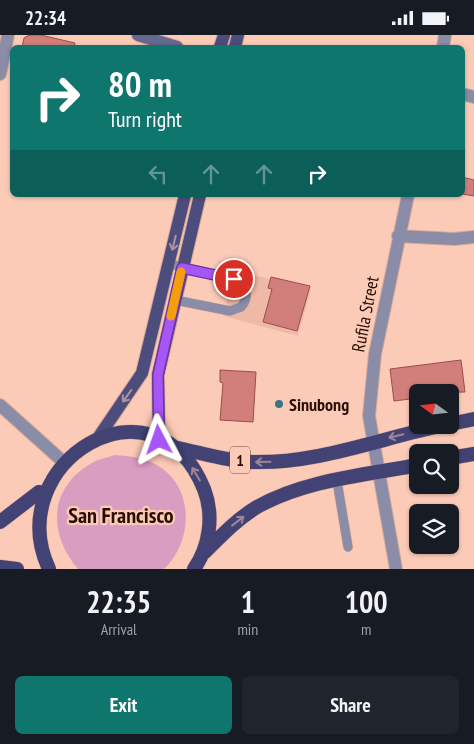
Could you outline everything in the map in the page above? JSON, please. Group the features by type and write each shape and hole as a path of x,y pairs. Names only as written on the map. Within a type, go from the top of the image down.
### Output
{"highway":[{"path":"459,422 474,419"},
{"name":"1","path":"49,569 39,549 35,535 35,506 38,492 47,474 59,458 78,443 100,435 129,432 224,458 251,462 312,457 409,433"},
{"name":"1","path":"164,443 192,467 206,494 209,525 202,555"},
{"path":"459,456 474,454"},
{"name":"1","path":"194,569 202,555 236,522 257,508 279,497 337,481 409,467"},
{"name":"1","path":"0,523 38,492"},
{"path":"0,567 17,569"}],"main road":[{"path":"138,35 170,45"},
{"path":"100,435 142,373 185,197"},
{"path":"164,443 158,375 200,197"}],"street":[{"path":"0,74 8,35"},
{"name":"Rufila Street","path":"396,569 375,441 369,416 375,354 408,197"},
{"path":"398,237 454,239 474,237"},
{"path":"0,405 59,458"}],"lane":[{"path":"169,265 238,281 245,288 246,298 241,307 230,311 175,300"},
{"path":"337,481 348,547"}],"shaded area":[{"path":"235,270 311,290 298,336 223,316"},
{"path":"114,455 135,457 155,464 168,473 178,485 186,514 185,529 181,544 174,557 164,569 78,569 61,541 57,512 60,498 67,485 78,473 92,463"}],"building":[{"path":"29,35 41,35 75,43 74,45 22,45 24,38"},
{"path":"465,178 474,180 474,196 465,194"},
{"path":"271,277 310,286 297,331 263,322 272,289 268,288"},
{"path":"461,360 465,392 459,392 459,384 409,384 409,399 394,401 390,369"},
{"path":"220,370 256,372 253,422 220,420 223,383 220,382"}],"slow traffic":[{"path":"171,316 181,272"}],"place":[{"name":"Sinubong","path":"279,404"}],"district":[{"name":"San Francisco","path":"121,515"}],"route":[{"path":"159,440 157,423 158,375 182,268 234,279"}]}
